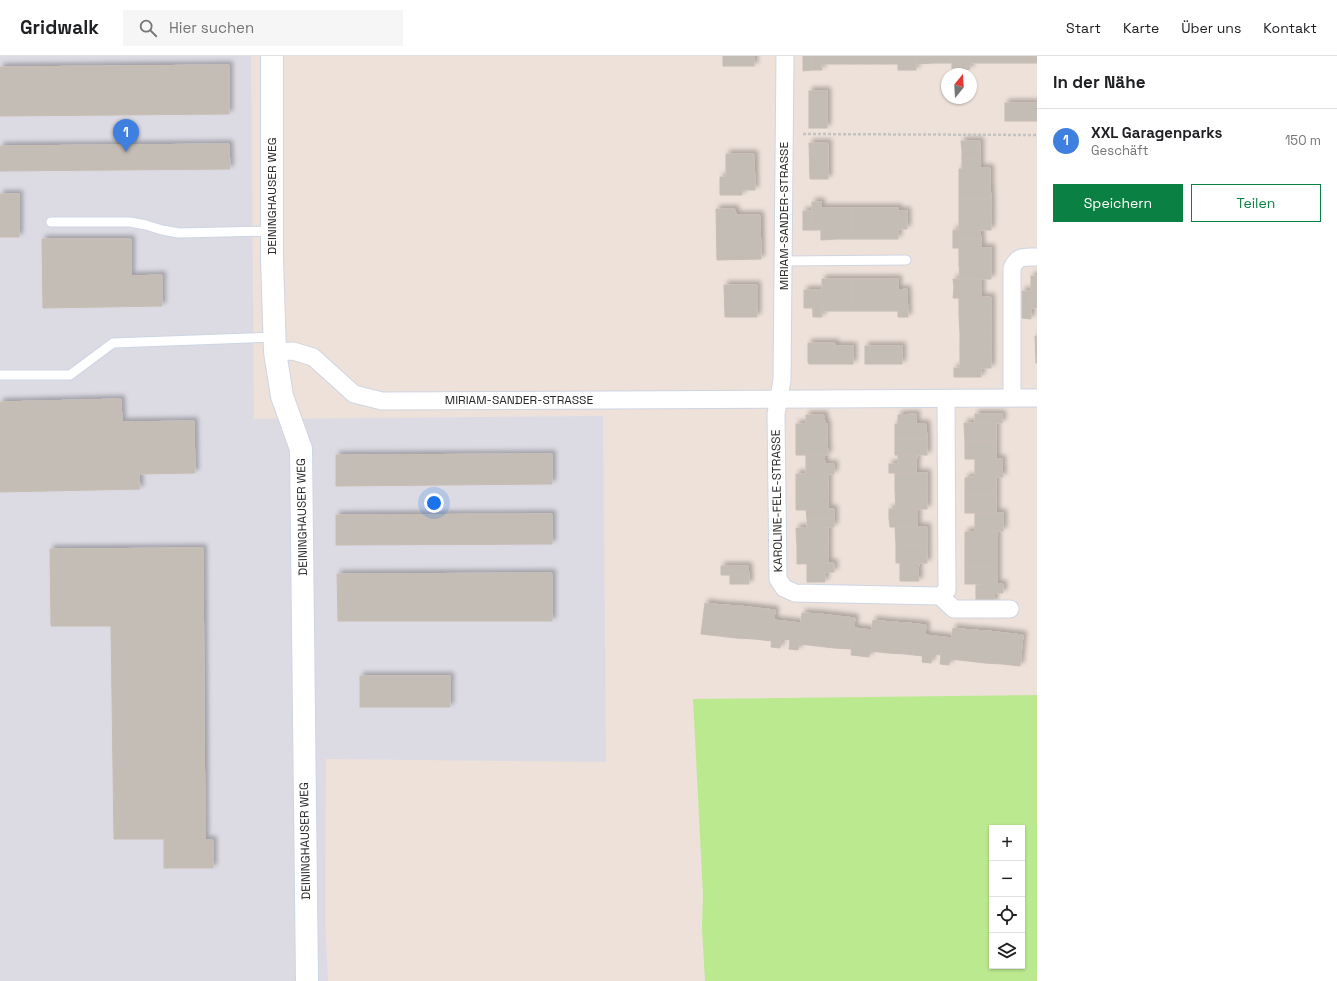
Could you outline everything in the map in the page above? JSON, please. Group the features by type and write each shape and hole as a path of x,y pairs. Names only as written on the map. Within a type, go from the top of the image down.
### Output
{"street":[{"name":"DEININGHAUSER WEG","path":"272,56 272,230 275,345 282,396 301,449 307,981"},
{"name":"MIRIAM-SANDER-STRASSE","path":"779,399 782,380 785,56"},
{"path":"1012,398 1012,268 1015,261 1021,257 1037,257"},
{"name":"MIRIAM-SANDER-STRASSE","path":"275,345 313,357 354,394 382,401 1037,398"},
{"name":"KAROLINE-FELE-STRASSE","path":"779,399 776,414 778,578 784,588 795,593 858,589 940,596"},
{"path":"946,399 947,590 940,596 954,609 1010,610"}],"lane":[{"path":"51,222 130,222 179,233 272,230"},
{"path":"784,261 906,260"},
{"path":"0,376 70,375 113,344 275,345"}],"path":[{"path":"785,134 1037,135"}],"shaded area":[{"path":"0,56 251,56 254,419 603,416 606,762 326,759 325,918 328,981 0,981"}],"green space":[{"path":"1037,695 1037,981 705,981 702,928 703,895 693,699"}],"building":[{"path":"723,56 754,56 754,66 723,66"},
{"path":"803,56 812,56 812,70 803,71"},
{"path":"812,56 821,56 822,70 812,70"},
{"path":"821,56 837,56 837,64 822,64"},
{"path":"837,56 852,56 852,64 837,64"},
{"path":"852,56 867,56 867,64 852,64"},
{"path":"867,56 882,56 882,64 867,64"},
{"path":"882,56 898,56 898,64 882,64"},
{"path":"898,56 907,56 907,70 898,70"},
{"path":"907,56 916,56 916,70 907,70"},
{"path":"916,56 934,56 934,63 916,64"},
{"path":"934,56 952,56 952,63 934,63"},
{"path":"952,56 961,56 961,68 952,68"},
{"path":"961,56 970,56 970,68 961,68"},
{"path":"970,56 988,56 988,63 970,63"},
{"path":"988,56 1005,56 1005,63 988,63"},
{"path":"1005,56 1022,56 1023,63 1005,63"},
{"path":"1022,56 1037,56 1037,63 1023,63"},
{"path":"229,65 229,114 0,116 0,67"},
{"path":"809,91 827,91 827,128 809,128"},
{"path":"1005,103 1037,103 1037,121 1005,121"},
{"path":"961,141 980,141 980,150 962,150"},
{"path":"809,143 828,143 828,179 810,179"},
{"path":"229,144 230,169 0,171 0,146"},
{"path":"962,150 980,150 980,159 962,159"},
{"path":"726,154 754,154 755,190 742,190 742,195 720,195 720,177 726,177"},
{"path":"962,159 980,159 980,169 962,169"},
{"path":"990,168 990,184 959,184 959,169"},
{"path":"959,184 990,184 991,199 959,199"},
{"path":"0,194 19,194 19,237 0,237"},
{"path":"959,199 991,199 991,214 959,214"},
{"path":"812,202 821,202 821,230 812,230"},
{"path":"821,208 837,208 837,239 821,240"},
{"path":"837,208 852,208 852,239 837,239"},
{"path":"852,208 867,208 867,239 852,239"},
{"path":"867,208 882,208 882,239 867,239"},
{"path":"882,208 898,208 898,239 882,239"},
{"path":"716,209 735,209 736,215 760,215 761,259 717,260"},
{"path":"803,211 812,211 812,230 803,230"},
{"path":"898,211 907,211 907,229 898,229"},
{"path":"959,214 991,214 991,230 959,230"},
{"path":"953,230 980,230 981,239 953,239"},
{"path":"42,239 131,239 131,276 162,275 162,306 43,308"},
{"path":"953,239 981,239 981,248 953,248"},
{"path":"959,248 991,248 991,264 959,264"},
{"path":"959,264 991,264 991,279 960,279"},
{"path":"1031,276 1037,276 1037,308 1031,308"},
{"path":"822,279 837,279 838,311 822,311"},
{"path":"837,279 852,279 852,311 838,311"},
{"path":"852,279 867,279 868,311 852,311"},
{"path":"867,279 883,279 883,311 868,311"},
{"path":"883,279 898,279 898,311 883,311"},
{"path":"953,279 981,279 981,288 954,288"},
{"path":"724,285 757,285 757,317 725,317"},
{"path":"954,288 981,288 981,298 953,298"},
{"path":"907,289 908,317 898,317 898,290"},
{"path":"804,290 812,290 813,308 804,308"},
{"path":"812,290 822,290 822,317 813,317"},
{"path":"1022,291 1031,291 1031,319 1022,318"},
{"path":"991,297 991,315 959,315 959,298"},
{"path":"959,315 991,315 991,333 960,333"},
{"path":"960,333 991,333 991,350 960,350"},
{"path":"1035,336 1037,336 1037,363 1036,363"},
{"path":"808,343 835,343 835,364 809,364"},
{"path":"835,346 853,346 853,364 835,364"},
{"path":"865,346 902,346 902,364 865,364"},
{"path":"960,350 991,350 991,368 960,368"},
{"path":"954,368 981,368 981,377 954,377"},
{"path":"121,399 122,422 194,421 195,473 139,474 140,489 0,492 0,402"},
{"path":"916,414 916,424 898,424 898,415"},
{"path":"975,414 1002,414 1002,423 975,423"},
{"path":"806,415 824,415 825,424 806,424"},
{"path":"964,423 996,423 996,441 965,441"},
{"path":"796,424 827,424 827,440 796,440"},
{"path":"895,424 926,424 927,439 895,439"},
{"path":"895,439 927,439 927,455 895,455"},
{"path":"796,440 827,440 828,455 796,455"},
{"path":"965,441 996,441 996,459 965,459"},
{"path":"552,454 552,484 336,486 336,455"},
{"path":"806,455 824,455 825,464 806,465"},
{"path":"898,455 917,455 916,464 898,464"},
{"path":"975,459 1002,459 1002,468 975,468"},
{"path":"834,464 834,474 806,474 806,465"},
{"path":"889,464 916,464 916,473 889,473"},
{"path":"975,468 1002,468 1003,477 975,477"},
{"path":"895,473 927,473 927,491 895,491"},
{"path":"796,474 828,474 828,491 796,492"},
{"path":"996,477 996,495 965,495 965,478"},
{"path":"828,491 828,510 796,510 796,492"},
{"path":"895,491 927,491 927,509 896,509"},
{"path":"965,495 996,495 996,513 965,513"},
{"path":"806,509 834,509 834,519 807,519"},
{"path":"889,509 917,509 917,518 889,518"},
{"path":"975,513 1003,513 1003,522 975,522"},
{"path":"552,514 552,544 336,545 336,515"},
{"path":"889,518 917,518 917,527 890,527"},
{"path":"807,519 834,519 834,527 807,528"},
{"path":"975,522 1003,522 1003,531 975,531"},
{"path":"895,527 927,527 927,545 896,545"},
{"path":"796,528 828,528 828,545 797,546"},
{"path":"997,531 997,549 965,549 965,532"},
{"path":"828,545 828,563 797,564 797,546"},
{"path":"896,545 927,545 927,563 896,563"},
{"path":"203,548 205,840 213,840 213,868 164,868 164,839 114,839 111,626 51,626 50,549"},
{"path":"965,549 997,549 997,567 965,567"},
{"path":"807,563 834,563 834,572 807,573"},
{"path":"900,563 919,563 918,572 900,572"},
{"path":"721,566 748,566 749,575 721,575"},
{"path":"965,567 997,567 997,584 965,584"},
{"path":"807,572 825,573 825,582 807,582"},
{"path":"900,572 918,572 919,581 900,581"},
{"path":"552,573 552,621 338,621 337,574"},
{"path":"730,575 749,575 749,584 730,584"},
{"path":"1003,584 1003,593 976,593 976,585"},
{"path":"976,593 994,593 994,603 976,603"},
{"path":"705,603 722,605 719,636 701,634"},
{"path":"722,605 740,606 736,638 719,636"},
{"path":"740,606 757,608 754,639 736,638"},
{"path":"757,608 775,610 772,641 754,639"},
{"path":"802,613 820,614 817,646 799,644"},
{"path":"820,614 837,616 834,648 817,646"},
{"path":"837,616 855,618 851,649 834,648"},
{"path":"774,620 783,621 780,648 771,647"},
{"path":"873,620 891,622 888,653 870,651"},
{"path":"783,621 792,622 790,640 781,639"},
{"path":"792,622 801,623 798,650 789,649"},
{"path":"891,622 908,623 905,654 888,653"},
{"path":"908,623 926,625 923,656 905,654"},
{"path":"854,628 863,629 860,656 851,655"},
{"path":"953,628 971,630 968,661 950,659"},
{"path":"863,629 872,630 869,657 860,656"},
{"path":"971,630 988,631 985,663 968,661"},
{"path":"988,631 1005,633 1002,664 985,663"},
{"path":"1005,633 1023,635 1020,666 1002,664"},
{"path":"925,635 934,636 931,663 922,662"},
{"path":"934,636 943,637 941,655 932,654"},
{"path":"943,637 952,638 949,665 940,664"},
{"path":"360,676 450,676 450,707 360,707"}],"place":[{"name":"XXL Garagenparks","path":"126,152"}]}
